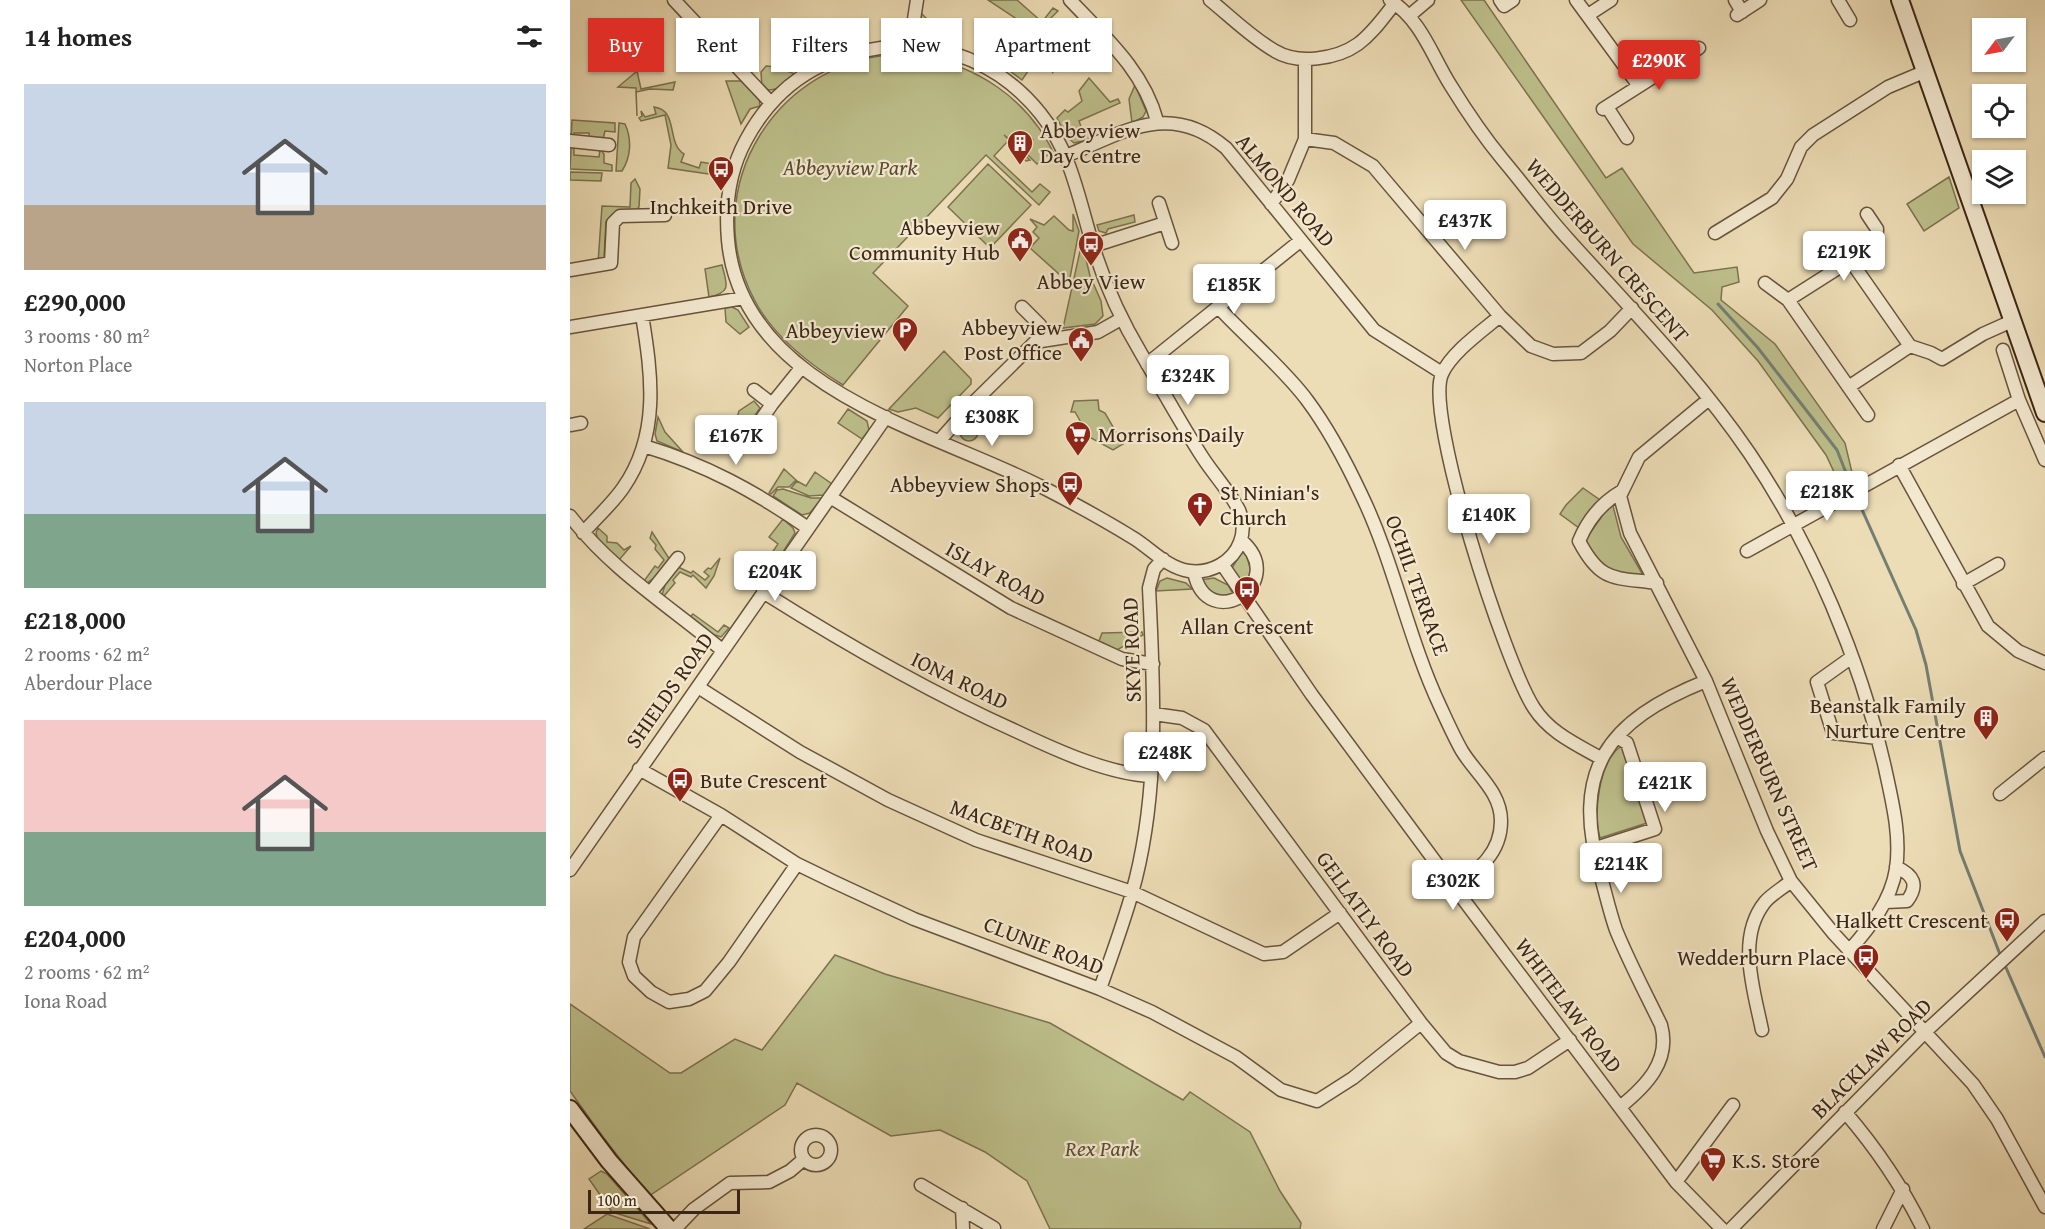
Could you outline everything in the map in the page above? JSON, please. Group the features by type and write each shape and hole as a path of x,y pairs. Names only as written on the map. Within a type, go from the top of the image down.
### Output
{"main road":[{"path":"1900,0 2045,413"},
{"path":"570,1109 609,1161 669,1229"}],"street":[{"path":"674,0 771,103"},
{"path":"914,18 917,0"},
{"path":"1066,156 1157,122 1147,92 1137,74 1070,0"},
{"path":"1210,0 1276,52 1305,59 1332,55 1356,45 1376,27 1392,1"},
{"path":"1409,16 1428,0"},
{"path":"1500,0 1504,6 1513,0"},
{"path":"1576,0 1639,86"},
{"path":"1588,15 1611,0"},
{"path":"1735,0 1739,13 1760,0"},
{"path":"1838,0 1850,21"},
{"name":"WEDDERBURN CRESCENT","path":"1392,1 1409,16 1427,40 1450,84 1499,155 1566,237 1632,308 1709,399 1750,454 1814,568 1852,657 1878,738 1893,802 1898,847 1896,867 1886,902 1867,931 1850,951"},
{"path":"881,46 871,47 835,59 793,83 771,103 752,128 740,152 729,189 726,224 729,252 744,298 772,340 801,368 848,399 1044,488 1136,540 1182,570 1194,572 1213,570 1222,564 1241,540 1242,518 1197,448 1121,319 1111,298 1093,246 1066,156 1056,136 1034,105 996,72 962,56"},
{"path":"1627,138 1605,108 1699,48"},
{"path":"1271,204 1288,180 1305,138 1305,59"},
{"path":"1715,233 1772,198 1786,179 1801,147 1813,135 1887,87 1926,71"},
{"name":"ALMOND ROAD","path":"1157,122 1199,130 1213,137 1226,148 1374,330 1442,373"},
{"path":"1305,138 1334,143 1373,166 1500,316 1531,346 1553,354 1581,353 1610,331 1632,308"},
{"path":"570,141 609,146"},
{"path":"1159,203 1172,243"},
{"path":"1788,300 1875,244 1877,229 1867,214"},
{"path":"570,270 611,263 613,224 620,216 665,215"},
{"path":"1093,246 1165,223"},
{"path":"1147,364 1300,241"},
{"path":"1850,260 1910,346 1931,352 1942,359 1983,334 2012,321"},
{"path":"1765,283 1788,300 1868,415"},
{"path":"570,327 744,298"},
{"path":"1022,307 1040,325 1043,339"},
{"name":"OCHIL TERRACE","path":"1219,308 1306,399 1327,432 1361,493 1382,542 1439,704 1462,752 1497,799 1501,819 1500,837 1492,854 1481,867 1454,887"},
{"path":"583,533 623,488 644,446 652,406 651,379 642,315"},
{"path":"1500,316 1466,345 1442,373 1438,406 1452,469 1490,604 1533,706 1554,732 1602,759"},
{"path":"940,440 1026,348 1043,339 1098,332 1121,319"},
{"path":"1850,386 1910,346"},
{"path":"2003,350 2019,400 2045,460"},
{"path":"761,420 801,368"},
{"path":"754,390 772,404"},
{"path":"1657,583 1601,572 1589,560 1580,541 1584,529 1606,500 1623,491 1640,457 1709,399"},
{"path":"1747,551 2019,400"},
{"name":"SHIELDS ROAD","path":"570,870 886,417"},
{"path":"644,446 702,465 748,488 808,528"},
{"path":"1899,465 1988,626 2018,651 2045,663"},
{"name":"WEDDERBURN STREET","path":"1623,491 1620,496 1630,533 1706,681 1767,831 1791,882 1850,951 1973,1084 1997,1119 2045,1207"},
{"name":"ISLAY ROAD","path":"830,497 1011,608 1122,659 1153,664"},
{"path":"570,516 583,533 638,584 722,650"},
{"path":"1194,572 1202,594 1216,602 1228,602 1243,594 1255,582 1258,568 1254,554 1241,540"},
{"path":"651,592 678,558"},
{"name":"SKYE ROAD","path":"1100,989 1132,892 1145,833 1154,714 1149,588 1154,569 1163,559"},
{"name":"WHITELAW ROAD","path":"1222,564 1338,730 1454,887 1676,1182 1722,1229"},
{"path":"1963,584 1998,564"},
{"name":"IONA ROAD","path":"764,592 885,666 953,703 1056,749 1135,775 1150,776"},
{"path":"1852,657 1817,682 1833,733 1878,738"},
{"path":"1620,1107 1643,1088 1655,1071 1665,1038 1616,929 1593,849 1588,812 1589,796 1602,759 1628,725 1677,693 1706,681"},
{"name":"MACBETH ROAD","path":"698,687 800,753 888,800 976,840 1132,892 1264,954 1283,952 1340,913"},
{"name":"GELLATLY ROAD","path":"1154,714 1182,718 1204,730 1421,1023 1446,1053 1459,1061 1499,1072 1515,1072 1528,1068 1570,1040"},
{"path":"1593,849 1655,830 1628,743 1617,737"},
{"path":"2000,794 2045,758"},
{"name":"CLUNIE ROAD","path":"639,769 721,815 797,864 914,919 1100,989 1152,1012 1236,1057 1281,1090 1317,1101 1353,1078 1421,1023"},
{"path":"721,815 634,937 629,962 634,976 651,992 669,1002 689,999 705,991 729,962 797,864"},
{"path":"1886,902 1907,901 1913,892 1914,882 1910,873 1896,867"},
{"path":"1762,1030 1749,963 1751,930 1765,902 1791,882"},
{"name":"BLACKLAW ROAD","path":"1731,1229 1926,1031 2045,921"},
{"path":"1676,1182 1733,1105"},
{"path":"1845,1112 1869,1140 1903,1189 1923,1229"},
{"path":"675,1229 694,1209 730,1183 769,1182 790,1171 804,1159"},
{"path":"921,1185 994,1228"},
{"path":"1883,1229 1903,1189"},
{"path":"962,1208 963,1229"}],"green space":[{"path":"988,0 1017,0 1037,18 1015,18"},
{"path":"1461,0 1484,0 1606,178 1622,168 1694,273 1737,267 1739,282 1722,287 1721,300 1775,344 1845,443 1855,485 1843,491 1826,455 1758,361 1712,310 1633,244"},
{"path":"1053,8 1058,11 1051,18 1045,18"},
{"name":"Abbeyview Park","path":"881,58 881,72 962,72 962,69 976,75 997,87 1032,119 1046,138 1057,160 1050,153 1037,164 1024,151 1030,149 1029,143 1033,140 1031,137 1017,139 1016,144 1004,135 1030,160 1026,161 1007,142 994,156 1032,192 1040,184 1050,192 1039,205 986,155 873,273 908,306 843,385 793,349 763,314 755,301 739,258 735,215 742,173 760,136 786,103 819,77 832,72 869,72 869,59"},
{"path":"766,66 771,66 771,72 795,74 776,89 768,90 762,89 761,72"},
{"path":"636,72 641,89 675,82 673,90 650,89 636,92 636,88 618,87"},
{"path":"1011,72 1027,72 1022,80"},
{"path":"1089,78 1110,102 1118,99 1120,103 1079,121 1083,132 1093,129 1096,138 1074,143 1066,136 1057,118 1065,110 1068,112 1082,101 1079,91"},
{"path":"726,81 743,81 759,98 760,106 750,109 741,124"},
{"path":"1135,85 1146,111 1143,117 1132,123 1129,99"},
{"path":"654,107 662,109 670,120 675,142 684,154 681,162 699,168 701,162 726,166 722,176 668,168 671,145 665,115 641,121 639,118 642,116 641,111 645,117 656,114"},
{"path":"572,120 615,123 615,132 605,131 603,139 589,141 589,133 574,133 574,140 571,138"},
{"path":"619,123 625,124 630,148 622,171 616,171"},
{"path":"571,148 574,148 574,155 599,157 600,149 604,154 604,163 612,165 612,171 570,169"},
{"path":"988,164 1031,205 990,248 948,207"},
{"path":"570,172 602,173 601,181 570,180"},
{"path":"1949,177 1959,208 1924,231 1907,204"},
{"path":"635,179 640,189 639,207 635,211 618,211 606,221 604,259 598,263 602,206 630,207 631,183"},
{"path":"1073,214 1079,231 1069,283 1030,248 1039,238 1033,232 1037,227 1030,219 1044,225 1054,216 1073,231"},
{"path":"1134,215 1135,222 1108,229 1106,233 1099,231 1097,225"},
{"path":"1082,242 1090,276 1101,301 1103,316 1095,324 1063,328"},
{"path":"722,265 726,283 725,290 709,297 705,269"},
{"path":"732,307 738,310 749,327 740,334 726,322 725,308"},
{"path":"944,351 971,379 971,384 938,418 916,408 898,412 889,409"},
{"path":"1098,400 1099,410 1105,413 1123,444 1113,450 1080,432 1083,426 1075,412 1071,412 1074,401"},
{"path":"754,401 760,408 751,421 757,426 750,436 729,424 736,421 739,411"},
{"path":"848,409 867,421 869,430 862,439 838,423"},
{"path":"658,417 665,432 683,452 657,441 655,434"},
{"path":"969,423 975,426 978,432 975,438 969,441 963,438 960,432 963,426"},
{"path":"784,469 796,480 789,487 778,487 771,494 769,493"},
{"path":"815,472 832,484 824,495 809,496 791,488 797,481 806,486"},
{"path":"1583,488 1600,500 1579,528 1560,514"},
{"path":"783,489 811,498 822,498 810,513 802,515 773,496 777,490"},
{"path":"1612,502 1621,537 1643,575 1639,578 1603,570 1587,544 1586,539"},
{"path":"783,519 795,533 778,560 771,554 778,544 769,537"},
{"path":"598,528 607,536 607,542 617,543 624,550 631,546 619,560 598,539 596,533"},
{"path":"652,532 670,560 657,579 654,578 647,583 644,581 655,566 658,568 664,560 650,538"},
{"path":"1244,548 1251,570 1245,588 1232,568"},
{"path":"720,558 714,576 706,588 693,575 691,577 680,572 673,580 675,583 664,596 662,595 665,585 662,583 678,567 691,573 693,571 705,580 709,576 704,572 708,568 711,569"},
{"path":"1167,578 1186,583 1192,589 1156,591 1160,581"},
{"path":"1214,578 1228,585 1234,596 1214,596 1199,580"},
{"path":"693,614 718,632 724,625 729,628 721,637 712,634 690,617"},
{"path":"1142,632 1143,635 1117,650 1099,641 1102,633"},
{"path":"1620,747 1625,748 1647,823 1600,838 1597,815 1600,789 1607,764"},
{"name":"Rex Park","path":"835,955 885,974 1050,1023 1183,1100 1190,1092 1250,1132 1280,1191 1301,1223 1300,1229 1050,1229 1027,1181 985,1152 940,1130 891,1136 797,1083 785,1105 649,1196 570,1091 570,1004 670,1073 681,1073 735,1039 762,1050"},
{"path":"601,1171 607,1174 651,1224 612,1212 589,1179"},
{"path":"607,1214 650,1229 584,1229"}],"waterway":[{"path":"1718,304 1758,348 1837,450 1852,488"},
{"path":"1855,494 1916,630 1926,665 1960,851 2001,957"},
{"path":"2004,963 2045,1057"}],"place":[{"name":"Abbeyview Day Centre","path":"1020,166"},
{"name":"Inchkeith Drive","path":"721,192"},
{"name":"Abbeyview Community Hub","path":"1020,263"},
{"name":"Abbey View","path":"1091,267"},
{"name":"Abbeyview","path":"905,353"},
{"name":"Abbeyview Post Office","path":"1081,363"},
{"name":"Morrisons Daily","path":"1078,457"},
{"name":"Abbeyview Shops","path":"1070,507"},
{"name":"St Ninian's Church","path":"1200,528"},
{"name":"Allan Crescent","path":"1247,612"},
{"name":"Beanstalk Family Nurture Centre","path":"1986,741"},
{"name":"Bute Crescent","path":"680,803"},
{"name":"Halkett Crescent","path":"2007,943"},
{"name":"Wedderburn Place","path":"1866,980"},
{"name":"K.S. Store","path":"1713,1183"}]}
